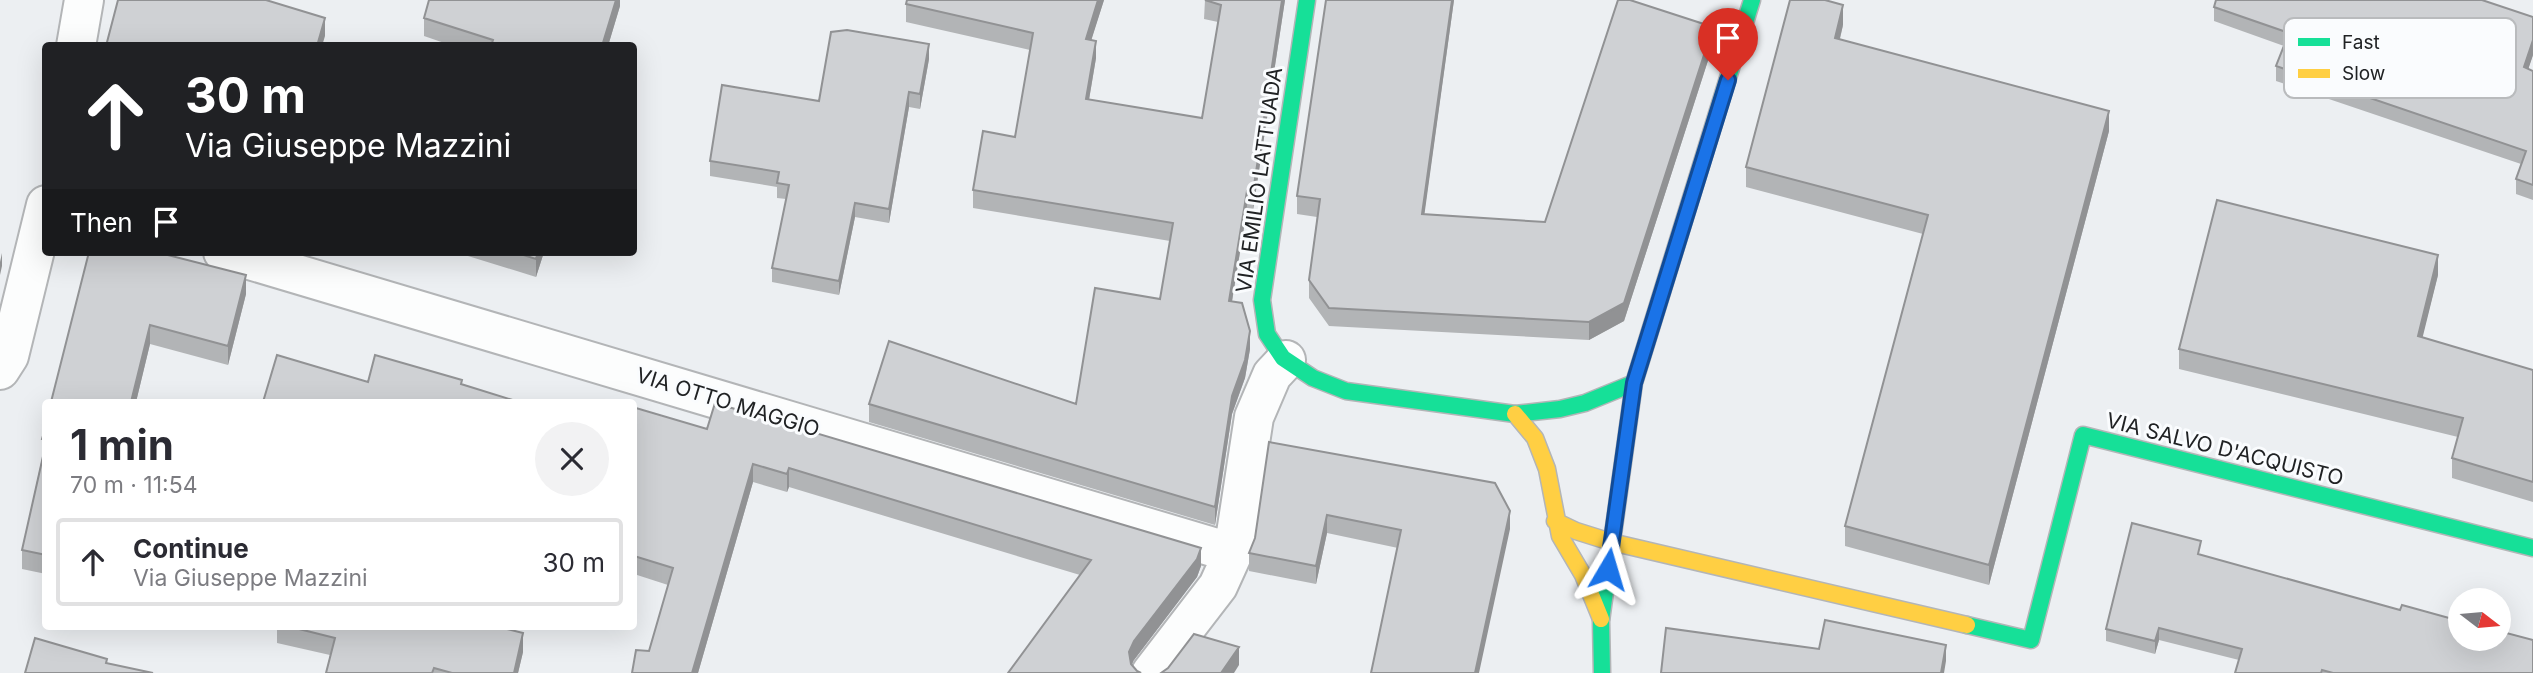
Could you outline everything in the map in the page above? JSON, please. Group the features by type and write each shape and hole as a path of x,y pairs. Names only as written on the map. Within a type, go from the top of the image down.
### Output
{"street":[{"path":"77,42 84,0"},
{"name":"VIA EMILIO LATTUADA","path":"1286,360 1269,339 1262,300 1307,0"},
{"path":"1602,673 1601,621 1634,383 1752,0"},
{"path":"0,370 9,356 42,221"},
{"name":"VIA OTTO MAGGIO","path":"236,256 1233,553"},
{"path":"1151,673 1218,586 1233,553 1254,417 1272,376 1286,360 1326,386 1346,391 1515,414 1585,403 1634,383"},
{"path":"1515,414 1535,438 1547,469 1560,536 1583,575 1601,621"},
{"name":"VIA SALVO D'ACQUISTO","path":"1611,542 2031,640 2083,435 2533,548"},
{"path":"1555,521 1611,542"}],"building":[{"path":"118,0 266,0 325,18 318,42 107,42"},
{"path":"429,0 616,0 603,42 492,42 493,40 424,18"},
{"path":"907,0 1098,0 1086,39 1096,41 1086,99 1202,118 1221,5 1205,0 1282,0 1253,192 1247,191 1229,301 1242,303 1250,331 1245,360 1232,396 1215,507 869,404 889,341 1076,404 1095,288 1160,299 1173,223 973,190 983,131 1015,137 1033,33 906,4"},
{"path":"1326,0 1452,0 1422,214 1545,222 1618,0 1630,0 1713,27 1624,303 1589,322 1329,308 1309,280 1320,199 1297,196"},
{"path":"1790,0 1825,0 1843,5 1835,38 2109,111 1989,565 1845,526 1928,215 1746,167"},
{"path":"2216,0 2482,0 2533,17 2533,40 2524,67 2533,71 2533,185 2516,179 2526,151 2370,98 2516,98 2516,18 2284,18 2284,31 2214,7"},
{"path":"847,30 929,44 920,94 909,92 889,209 855,203 839,281 772,268 789,185 777,183 779,172 710,161 722,85 819,101 831,32"},
{"path":"2284,46 2284,69 2276,66"},
{"path":"2217,200 2438,255 2418,336 2533,370 2533,482 2452,458 2463,418 2179,349"},
{"path":"88,256 172,256 246,275 228,346 150,325 132,399 52,399"},
{"path":"277,355 368,382 375,355 462,380 461,384 509,399 264,399"},
{"path":"715,403 1201,548 1197,559 1134,641 1129,652 1131,664 1141,673 1008,673 1091,560 789,468 787,474 753,464 692,673 632,673 636,650 649,651 673,568 637,557 637,408 707,429"},
{"path":"1269,442 1495,483 1510,511 1475,673 1371,673 1401,530 1327,515 1316,566 1249,553 1255,538"},
{"path":"42,461 42,554 22,550"},
{"path":"2132,523 2201,541 2198,554 2400,610 2402,605 2448,618 2448,651 2511,651 2511,634 2533,640 2533,673 2333,673 2322,670 2321,673 2235,673 2242,649 2159,628 2155,641 2106,629"},
{"path":"1825,620 1946,645 1941,673 1661,673 1666,628 1819,649"},
{"path":"303,630 511,630 523,633 514,673 452,673 434,668 432,673 326,673 335,638"},
{"path":"1194,634 1239,647 1221,673 1161,673 1168,668"},
{"path":"35,638 107,659 106,663 153,673 25,673"}],"traffic: fast":[{"path":"1307,0 1262,300 1267,334 1283,358 1313,378 1346,391 1515,414 1585,403 1634,383"},
{"path":"1602,673 1601,621 1634,383 1752,0"},
{"path":"1967,625 2031,640 2083,435 2533,548"}],"traffic: slow":[{"path":"1515,414 1535,438 1547,469 1560,536 1583,575 1601,619"},
{"path":"1555,521 1611,542 1967,625"}],"route":[{"path":"1608,569 1634,383 1728,80"}]}
